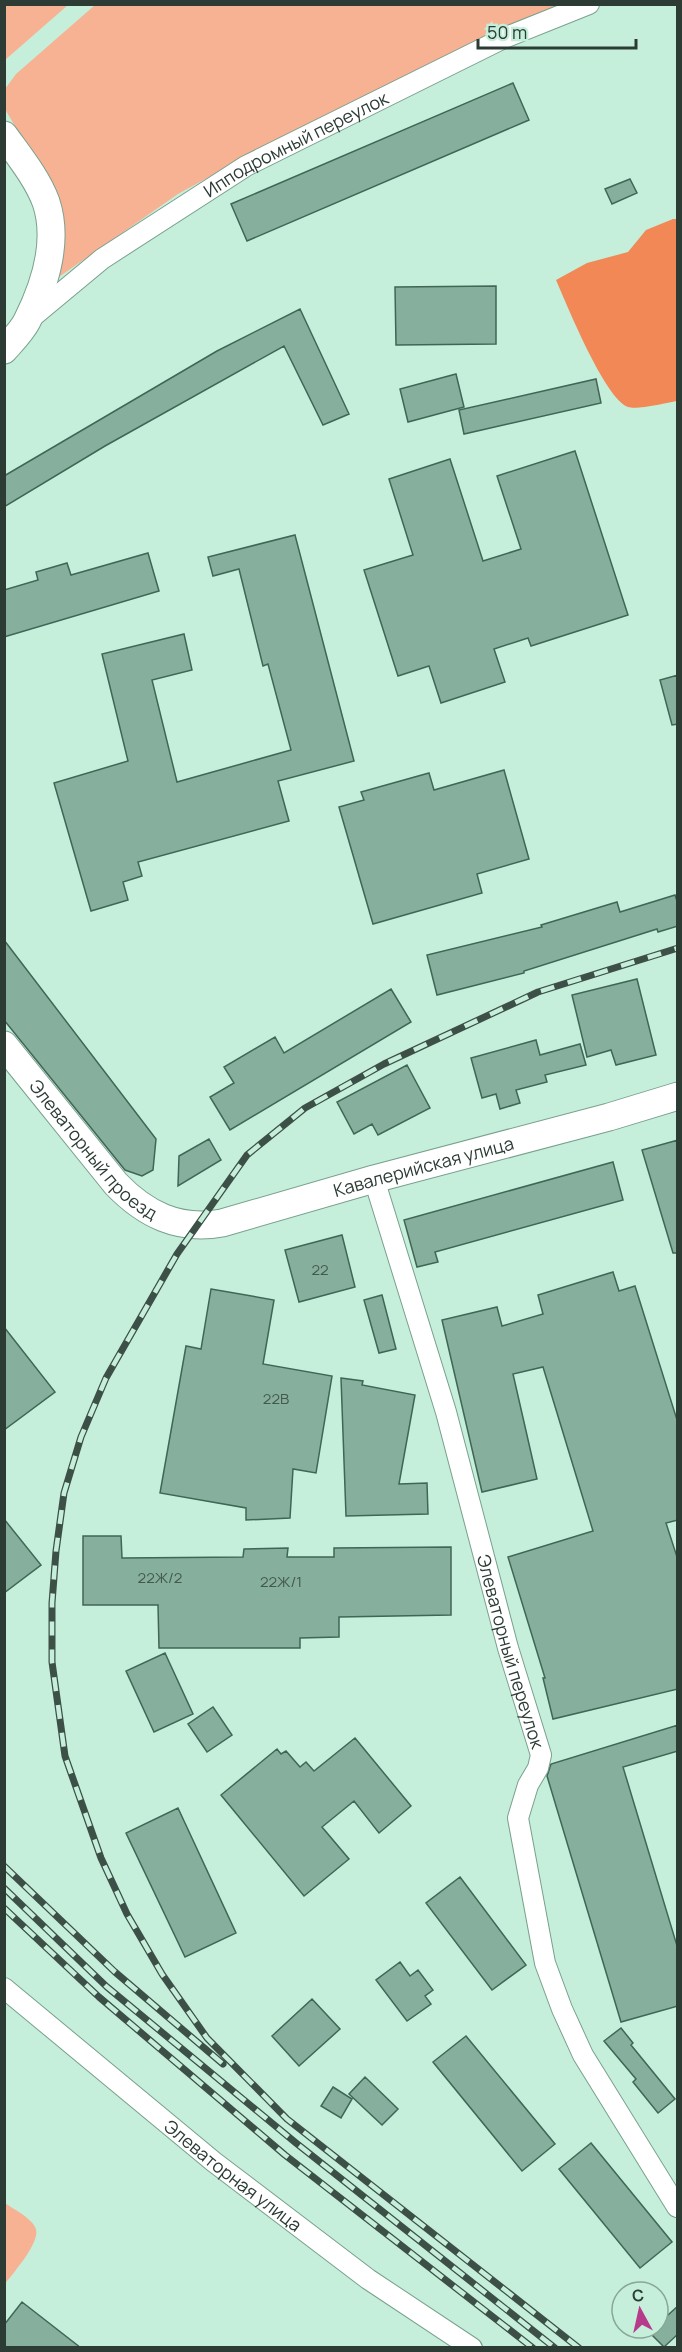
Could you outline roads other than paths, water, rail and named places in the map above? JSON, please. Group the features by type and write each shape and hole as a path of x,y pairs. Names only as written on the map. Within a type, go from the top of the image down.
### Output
{"street":[{"name":"Ипподромный переулок","path":"27,322 102,259 246,166 504,38 589,4"},
{"path":"4,135 45,200 52,238 49,260 27,322 4,350"},
{"name":"Элеваторный проезд","path":"4,1045 116,1184 145,1210 166,1219"},
{"name":"Кавалерийская улица","path":"166,1219 197,1225 222,1223 678,1096"},
{"name":"Элеваторный переулок","path":"374,1179 446,1412 508,1648 541,1755 538,1768 528,1785 518,1818 545,1963 562,2009 584,2055 677,2206"},
{"name":"Элеваторная улица","path":"4,1988 223,2168 368,2279 472,2348"}],"railway":[{"path":"579,2348 287,2119 207,2038 162,1974 127,1914 101,1858 65,1756 52,1662 52,1603 64,1493 81,1437 106,1378 177,1254 247,1155 305,1108 384,1064 538,992 678,948"},
{"path":"4,1866 115,1972 223,2064"},
{"path":"4,1888 107,1987 296,2143 555,2348"},
{"path":"4,1908 99,1997 285,2155 533,2348"}]}
